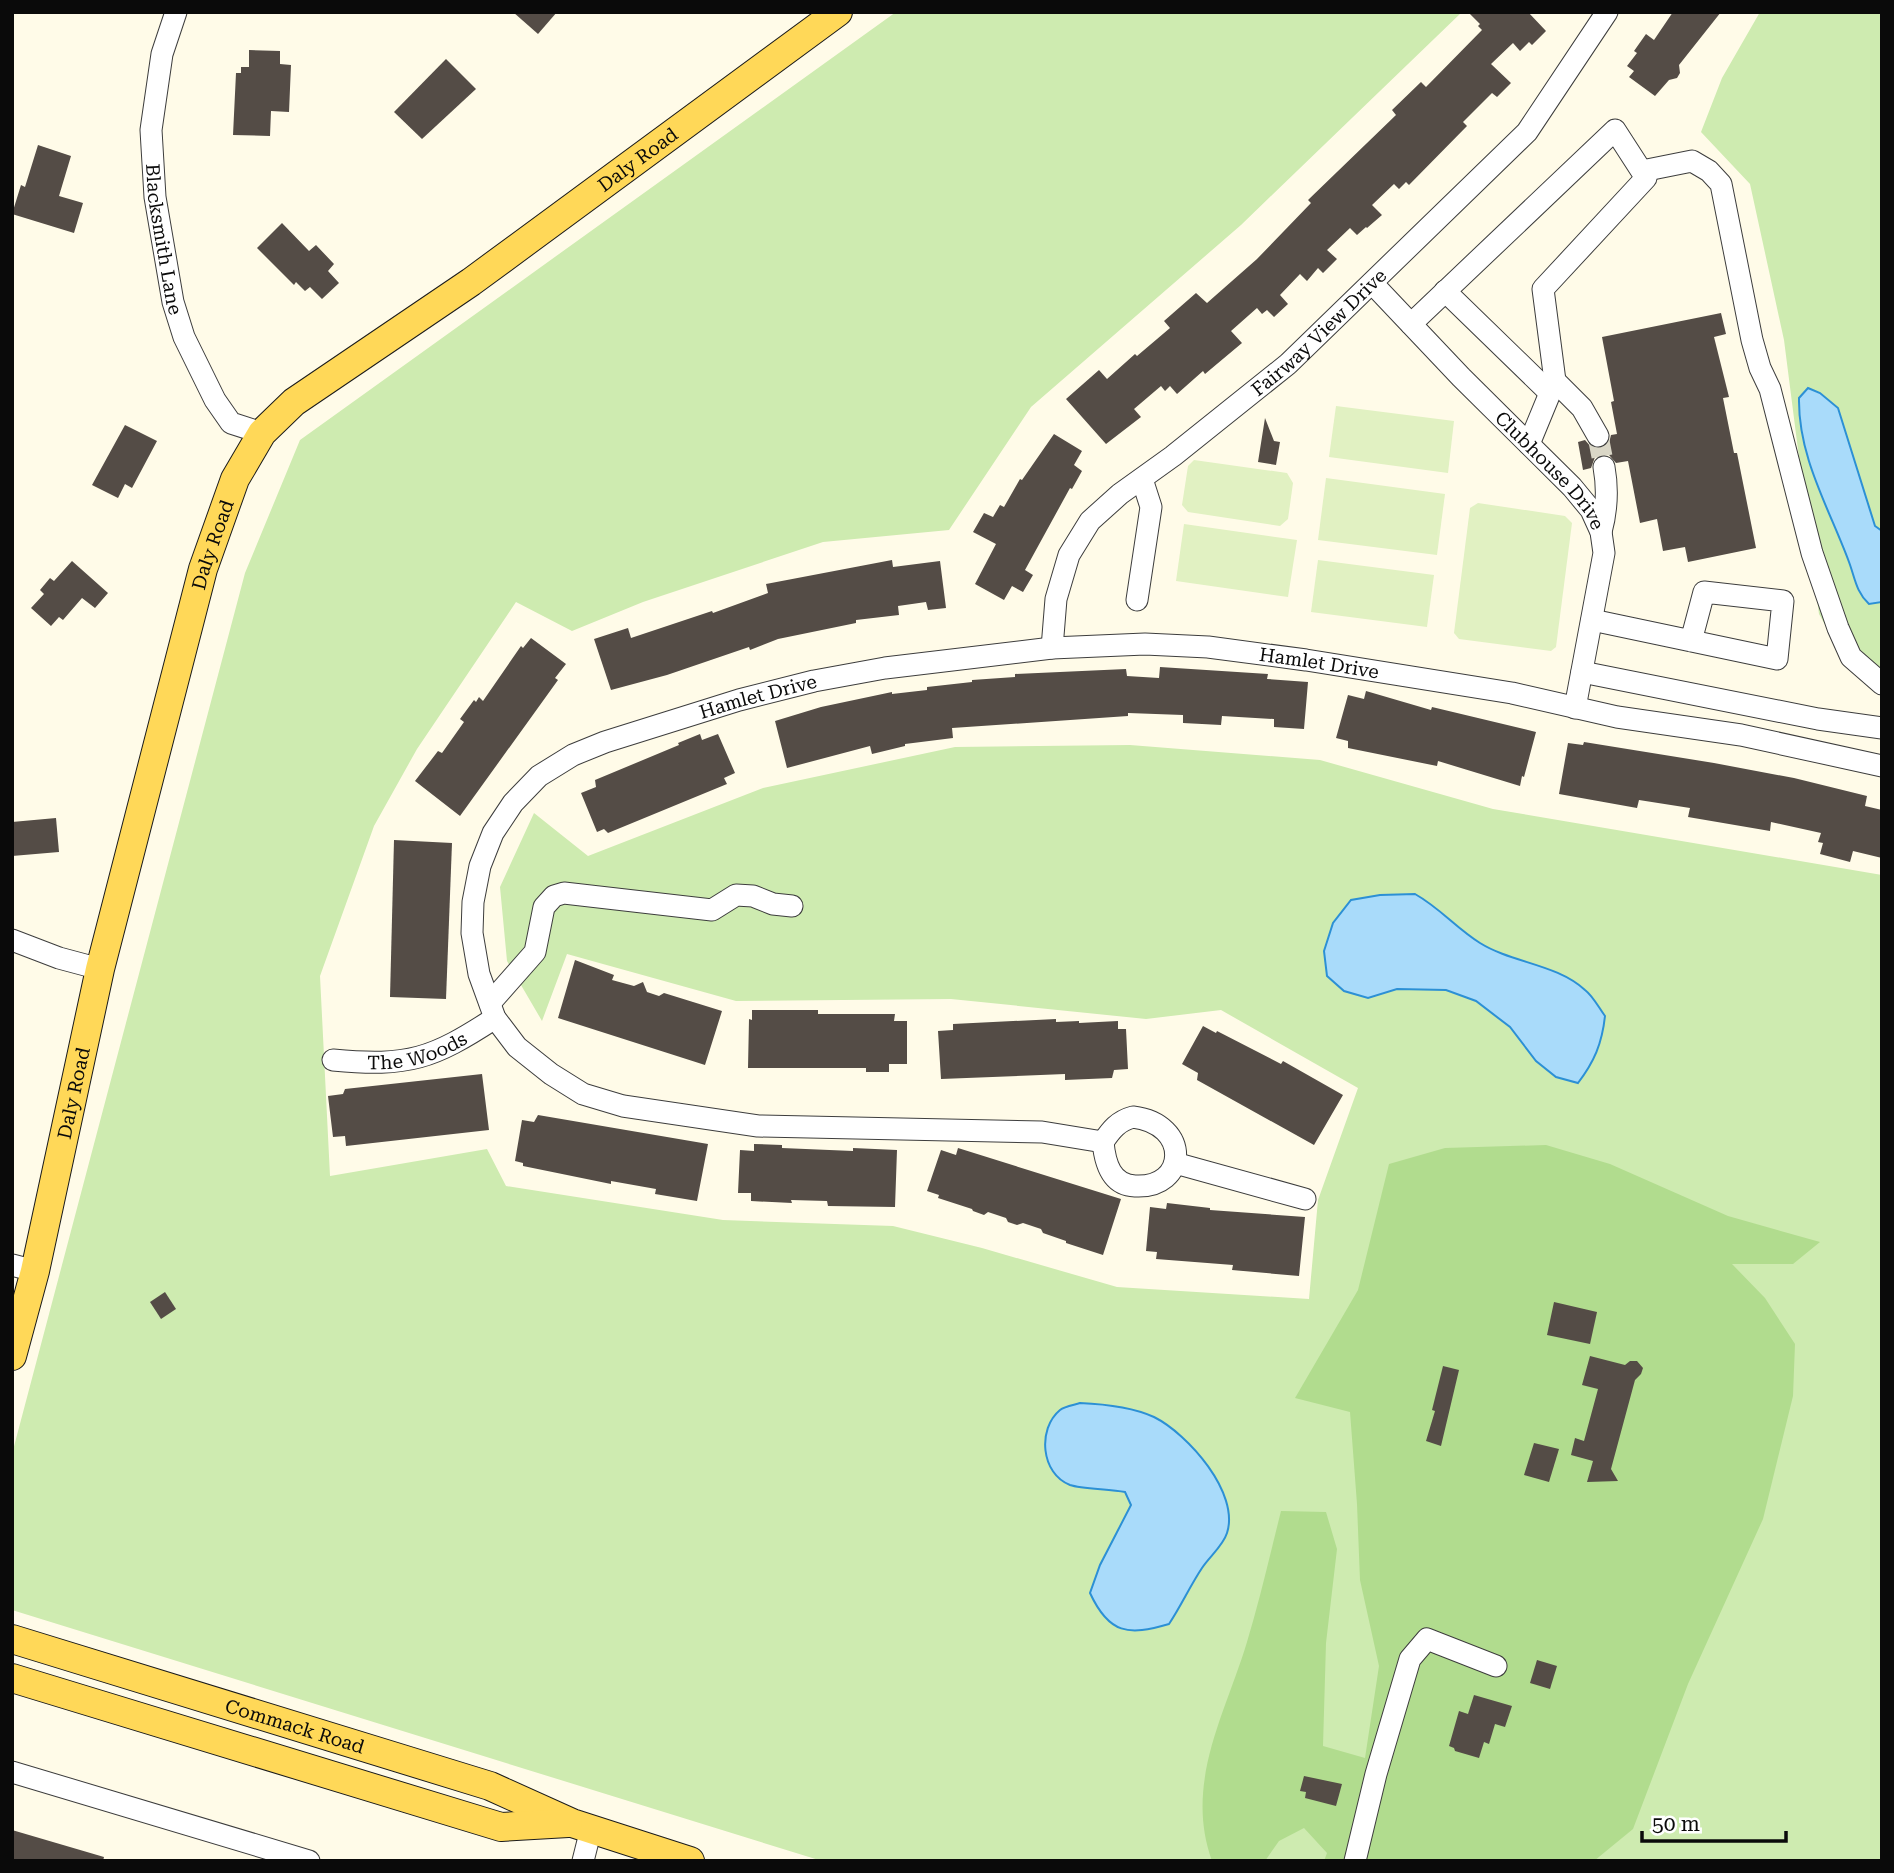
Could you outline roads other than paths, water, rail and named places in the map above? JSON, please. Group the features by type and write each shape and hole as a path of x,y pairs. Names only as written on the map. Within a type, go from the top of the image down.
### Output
{"main road":[{"name":"Daly Road","path":"14,1339 23,1268 203,569 235,479 262,433 294,402 471,282 838,12"},
{"name":"Commack Road","path":"12,1639 490,1786 582,1826 690,1861"},
{"name":"Commack Road","path":"12,1678 501,1827 582,1826"}],"street":[{"name":"Blacksmith Lane","path":"176,12 162,54 151,130 155,197 173,302 184,337 215,400 232,423 262,433"},
{"name":"Fairway View Drive","path":"1052,648 1056,599 1069,555 1090,521 1120,494 1240,405 1288,364 1527,132 1607,12"},
{"path":"1411,324 1615,130 1646,178 1543,289 1553,387 1529,444"},
{"path":"1642,171 1692,161 1709,171 1721,184 1752,340 1760,368 1770,389 1812,552 1851,657 1882,684"},
{"name":"Clubhouse Drive","path":"1372,283 1572,487 1591,510 1601,532 1604,553 1575,708"},
{"path":"1446,291 1553,387 1582,408 1598,436"},
{"path":"1601,532 1607,486 1604,467"},
{"path":"1137,600 1151,507 1142,479"},
{"path":"1592,620 1691,641 1777,659 1783,601 1704,592 1691,641"},
{"name":"Hamlet Drive","path":"1102,1142 1042,1132 758,1126 623,1106 583,1094 551,1074 517,1047 492,1011 479,974 472,933 474,902 480,866 493,833 513,803 539,776 573,755 605,742 739,700 814,681 885,668 1052,648 1145,644 1208,647 1498,691 1616,717 1741,736 1882,766"},
{"path":"1582,672 1791,714 1882,728"},
{"name":"The Woods","path":"333,1060 401,1062 429,1055 456,1043 492,1011 535,952 544,908 554,896 564,893 712,910 736,894 792,906"},
{"path":"12,940 59,958 100,969"},
{"path":"1148,1119 1170,1134 1175,1148 1175,1163 1169,1173 1149,1187 1130,1186 1115,1179 1105,1162 1102,1142 1122,1120 1148,1119"},
{"path":"1175,1163 1305,1199"},
{"path":"1355,1861 1410,1659 1427,1639 1496,1666"},
{"path":"12,1772 309,1861"},
{"path":"582,1826 583,1861"}],"water":[{"path":"1808,388 1820,393 1838,408 1875,526 1882,531 1882,602 1869,604 1861,595 1809,462 1800,420 1799,398"},
{"path":"1415,894 1480,943 1561,974 1591,995 1605,1016 1604,1026 1589,1068 1578,1083 1556,1077 1536,1061 1510,1027 1476,1001 1446,990 1397,989 1368,998 1344,991 1327,976 1324,951 1333,923 1351,900 1380,895"},
{"path":"1080,1403 1137,1411 1167,1425 1182,1437 1208,1466 1226,1500 1229,1517 1225,1538 1202,1568 1169,1624 1142,1630 1121,1628 1105,1617 1090,1593 1100,1565 1131,1505 1125,1492 1070,1485 1060,1479 1048,1461 1045,1439 1053,1418 1062,1409"}],"tunnel":[{"path":"1598,436 1604,467"}]}
